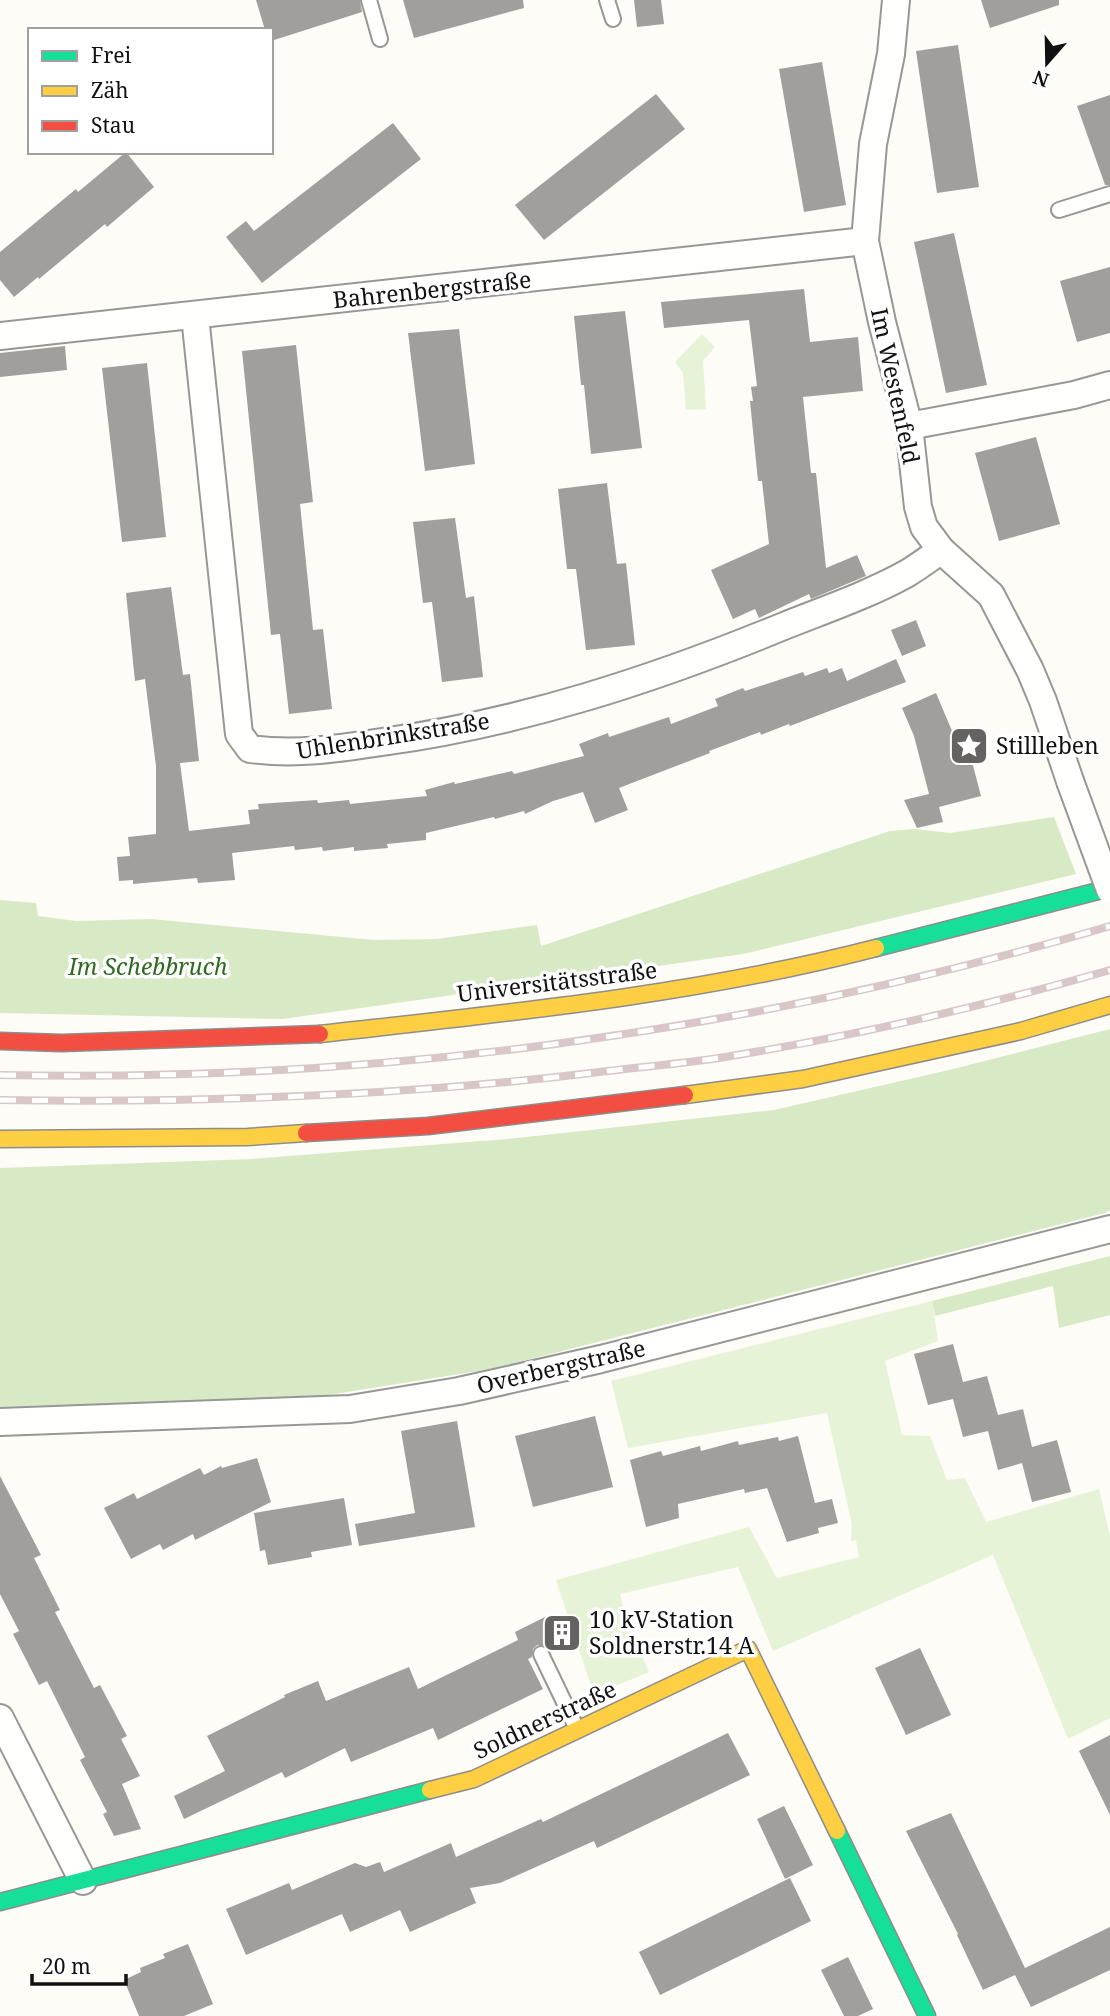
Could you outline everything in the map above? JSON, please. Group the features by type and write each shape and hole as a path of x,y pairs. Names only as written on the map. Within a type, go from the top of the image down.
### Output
{"main road":[{"name":"Universitätsstraße","path":"0,1041 62,1043 313,1035 561,1007 693,987 837,958 1110,889"},
{"path":"0,1139 248,1137 428,1126 571,1110 803,1079 1021,1031 1110,1004"},
{"name":"Soldnerstraße","path":"0,1902 474,1779 748,1649 927,2016"}],"street":[{"name":"Im Westenfeld","path":"896,0 891,54 873,144 865,242 909,426 918,507 924,527 941,550 991,595 1043,701 1069,781 1110,889"},
{"name":"Bahrenbergstraße","path":"0,336 865,242"},
{"name":"Uhlenbrinkstraße","path":"195,316 239,734 250,749 284,753 323,751 432,735 583,698 704,659 831,607 907,574 941,550"},
{"path":"909,426 1074,395 1110,385"},
{"name":"Overbergstraße","path":"0,1422 350,1409 459,1391 601,1359 1110,1229"},
{"path":"0,1718 83,1881"}],"lane":[{"path":"369,0 380,39"},
{"path":"607,0 613,19"},
{"path":"1059,210 1110,194"},
{"path":"541,1654 577,1731"}],"green space":[{"path":"702,334 715,347 703,361 706,409 686,410 683,373 675,362"},
{"name":"Im Schebbruch","path":"1054,817 1076,874 743,954 283,1019 0,1013 0,900 36,903 38,916 76,921 151,919 374,940 437,939 537,925 541,946 890,831 915,829 950,833"},
{"path":"1110,1029 1110,1210 1105,1213 491,1369 309,1398 0,1410 0,1168 252,1159 507,1139 774,1110 949,1070"},
{"path":"1110,1256 1110,1315 1059,1328 1053,1286 935,1316 932,1301"},
{"path":"932,1301 938,1341 885,1361 902,1435 930,1436 947,1480 965,1478 986,1522 1099,1489 1110,1536 1110,1718 1068,1739 993,1555 773,1651 738,1567 620,1594 628,1626 649,1672 594,1695 556,1580 749,1527 777,1578 859,1557 856,1540 851,1541 852,1525 827,1413 628,1448 611,1381"}],"building":[{"path":"256,0 360,0 362,12 273,40 273,28 264,28"},
{"path":"403,0 523,0 524,8 414,38"},
{"path":"634,0 661,0 664,24 637,27"},
{"path":"981,0 1059,0 1059,5 990,28"},
{"path":"958,45 979,187 937,193 916,51"},
{"path":"822,62 846,205 804,212 779,69"},
{"path":"656,94 685,129 544,240 515,205"},
{"path":"1110,95 1110,185 1105,185 1077,106"},
{"path":"393,123 421,159 262,283 226,237 246,221 254,231"},
{"path":"124,154 128,154 154,187 107,227 105,224 14,297 0,280 0,252 76,189 78,192"},
{"path":"954,233 987,385 946,393 914,242"},
{"path":"1110,267 1110,333 1077,342 1060,281"},
{"path":"804,289 810,342 858,337 863,391 803,397 811,473 816,473 826,568 857,555 866,576 811,599 809,594 759,618 755,609 733,619 711,570 769,544 762,481 758,481 750,401 753,401 751,387 757,386 749,320 664,328 661,302"},
{"path":"625,311 642,448 591,454 574,316"},
{"path":"459,329 475,464 425,471 408,333"},
{"path":"296,345 313,502 300,504 313,630 323,629 332,709 289,714 280,634 271,635 242,351"},
{"path":"65,346 67,370 0,377 0,353"},
{"path":"147,363 166,537 122,542 102,368"},
{"path":"1036,437 1060,524 999,541 975,453"},
{"path":"607,483 617,564 626,563 635,645 586,650 576,569 567,569 558,489"},
{"path":"455,518 466,598 474,596 483,677 442,682 432,602 423,603 413,522"},
{"path":"171,587 183,675 190,674 199,761 180,763 189,831 250,824 248,810 259,809 258,804 349,800 350,804 427,796 425,790 454,782 455,784 512,771 514,774 584,756 579,744 608,733 609,737 669,717 671,724 718,706 715,699 743,688 745,691 803,672 805,676 827,668 829,673 842,668 847,681 896,659 906,682 790,726 789,724 761,735 760,732 619,788 628,810 595,823 583,792 553,801 525,814 524,811 426,833 426,840 387,844 388,848 354,851 354,847 323,851 322,847 295,850 294,846 232,853 235,880 198,883 197,878 133,884 133,880 119,881 117,857 130,856 128,837 156,834 156,766 145,679 135,681 126,593"},
{"path":"916,620 926,646 902,656 891,630"},
{"path":"936,693 955,738 965,735 981,796 939,807 943,822 917,828 904,800 929,794 914,736 902,708"},
{"path":"953,1344 963,1382 987,1376 998,1415 1023,1409 1032,1447 1057,1440 1071,1492 1032,1502 1022,1463 998,1470 988,1431 963,1437 953,1399 928,1405 914,1354"},
{"path":"595,1416 613,1487 533,1507 515,1436"},
{"path":"457,1421 475,1527 359,1546 355,1524 415,1513 401,1431"},
{"path":"798,1436 815,1503 832,1499 838,1523 818,1528 819,1533 787,1542 767,1488 745,1493 744,1489 678,1504 679,1518 646,1527 630,1460 661,1451 663,1456 700,1446 701,1451 738,1441 739,1445"},
{"path":"257,1458 271,1502 195,1540 193,1534 163,1550 160,1544 131,1559 104,1508 134,1493 137,1499 200,1468 204,1475 221,1466 222,1468"},
{"path":"0,1476 41,1555 34,1558 60,1610 55,1612 94,1688 100,1685 127,1736 121,1739 140,1776 122,1784 141,1829 114,1836 103,1814 107,1812 80,1760 85,1757 47,1681 39,1685 13,1634 19,1631 0,1594"},
{"path":"344,1498 352,1545 311,1552 312,1557 268,1565 265,1550 260,1551 254,1513"},
{"path":"547,1616 559,1644 549,1649 537,1645 533,1649 532,1657 528,1659 543,1689 438,1740 433,1728 351,1762 345,1748 285,1778 282,1772 184,1819 174,1796 225,1771 207,1736 285,1697 284,1695 318,1681 326,1701 409,1667 418,1689 518,1640 515,1632"},
{"path":"920,1648 951,1715 906,1735 875,1668"},
{"path":"728,1733 750,1775 597,1848 594,1841 500,1883 470,1888 476,1903 410,1932 400,1910 350,1932 342,1914 246,1955 226,1909 289,1883 292,1890 355,1863 366,1867 380,1862 384,1872 451,1843 456,1857 541,1819 543,1822"},
{"path":"1110,1735 1110,1815 1079,1751"},
{"path":"784,1806 813,1865 785,1879 757,1819"},
{"path":"951,1813 1025,1968 1110,1927 1110,1970 1031,2007 1015,1975 983,1990 906,1831"},
{"path":"790,1878 811,1921 660,1995 639,1952"},
{"path":"188,1944 213,2004 184,2016 139,2016 124,1980 141,1972 140,1968 165,1958 163,1954"},
{"path":"848,1957 873,2009 858,2016 844,2016 821,1970"}],"railway":[{"path":"0,1075 140,1075 280,1070 421,1059 561,1043 700,1022 838,995 975,963 1110,926"},
{"path":"0,1100 228,1099 380,1092 532,1080 685,1063 874,1029 1016,996 1110,970"}],"traffic: fast":[{"path":"876,948 1110,888"},
{"path":"0,1902 430,1790"},
{"path":"837,1831 927,2016"}],"traffic: slow":[{"path":"320,1034 600,1001 739,978 876,948"},
{"path":"685,1095 803,1079 1021,1031 1110,1005"},
{"path":"0,1139 248,1137 306,1133"},
{"path":"430,1790 474,1779 748,1649 837,1831"}],"traffic: jam":[{"path":"0,1041 62,1043 320,1034"},
{"path":"306,1133 428,1126 685,1095"}],"place":[{"name":"Stillleben","path":"969,746"},
{"name":"10 kV-Station Soldnerstr.14 A","path":"562,1633"}]}
